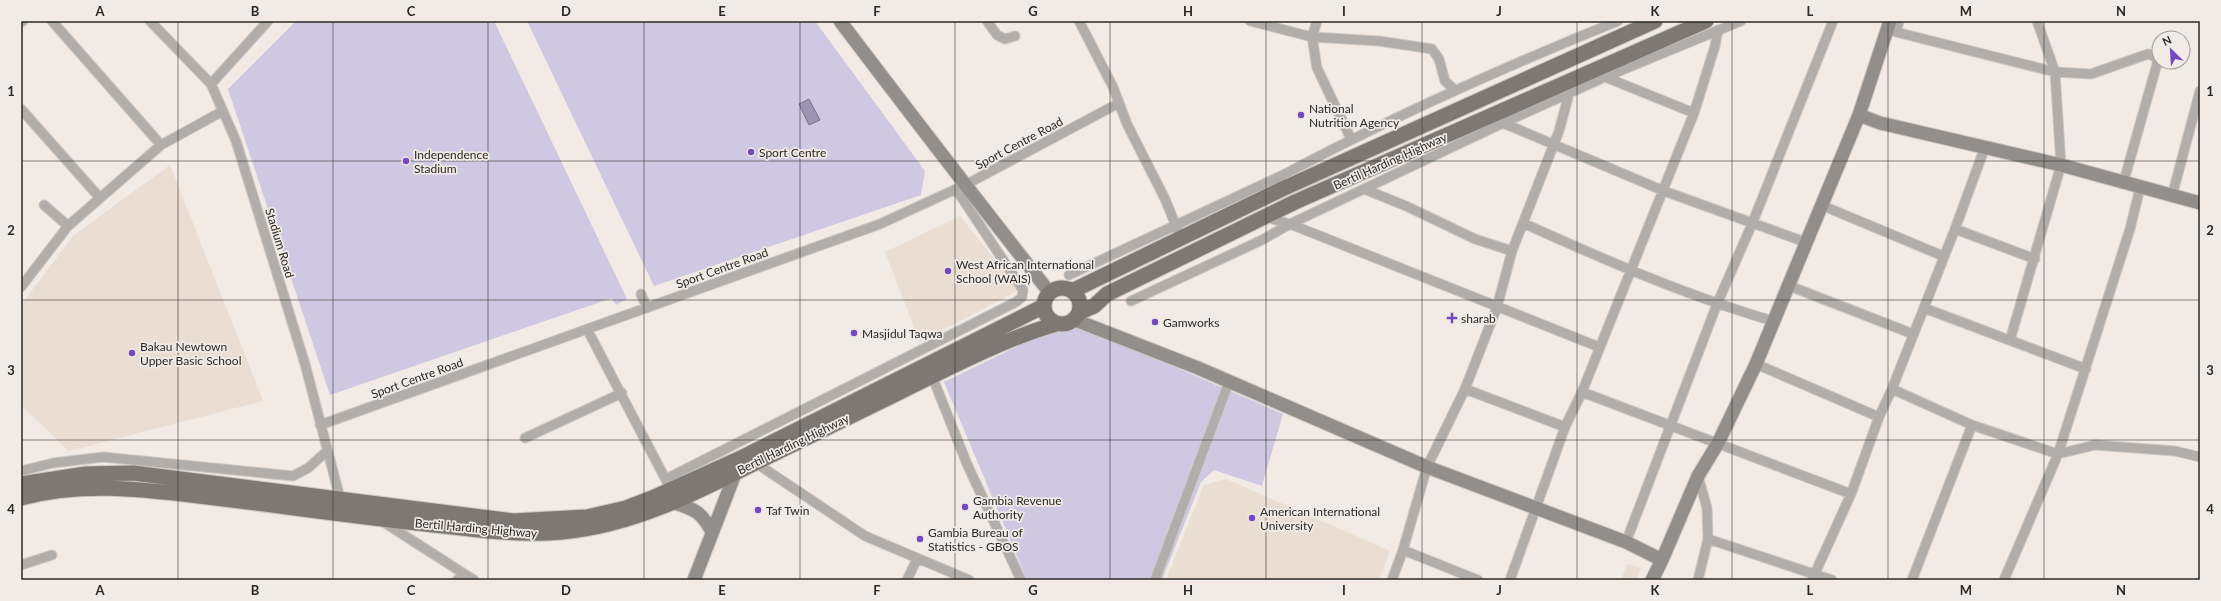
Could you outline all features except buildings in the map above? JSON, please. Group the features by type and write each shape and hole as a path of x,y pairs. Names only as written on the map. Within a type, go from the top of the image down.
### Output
{"main road":[{"name":"Bertil Harding Highway","path":"1072,291 1280,190 1655,21"},
{"name":"Bertil Harding Highway","path":"1077,316 1094,306 1107,294 1265,217 1706,21"},
{"path":"1059,288 1072,291 1079,298 1077,316 1066,324 1056,324 1046,315 1047,299 1059,288"},
{"name":"Bertil Harding Highway","path":"21,484 86,474 132,473 490,518 544,520 579,518 626,508 670,490 749,454 1047,299"},
{"name":"Bertil Harding Highway","path":"21,498 58,490 86,487 132,488 379,519 511,533 562,532 603,526 629,520 670,490 735,474 1005,341 1056,324"}],"street":[{"path":"52,21 161,145"},
{"name":"Stadium Road","path":"150,21 211,84 236,141 305,364 340,498"},
{"path":"211,84 268,21"},
{"path":"840,21 1047,299"},
{"path":"987,21 997,35 1005,39 1015,36"},
{"path":"1079,21 1181,238"},
{"path":"1250,21 1312,37 1379,41 1432,49 1439,59 1445,81 1455,90"},
{"path":"1317,21 1312,37 1318,68 1351,139"},
{"path":"1069,275 1175,224 1283,175 1351,139 1513,63 1618,21"},
{"path":"1131,301 1262,240 1290,224 1503,123 1605,77 1741,21"},
{"path":"1626,542 1717,304 1752,224 1833,21"},
{"path":"1652,580 1698,476 1718,444 1756,364 1787,285 1859,115 1891,28 1899,21"},
{"path":"2010,340 2035,259 2061,165 2056,72 2038,21"},
{"path":"1891,28 2056,72 2092,74 2148,54 2156,57 2158,64 2123,184"},
{"path":"1510,580 1537,510 1565,428 1582,392 1630,271 1664,191 1694,113 1718,30"},
{"path":"1605,77 1694,113"},
{"path":"2172,196 2200,91"},
{"path":"1392,580 1403,550 1426,467 1465,389 1497,306 1512,251 1554,143 1569,94"},
{"name":"Sport Centre Road","path":"320,425 880,224 962,186 1119,104"},
{"path":"21,109 100,198"},
{"path":"21,287 68,226 100,198 161,145 223,111"},
{"path":"1859,115 1880,123 2061,165 2123,184 2200,203"},
{"path":"1503,123 1554,143 1664,191 1805,242"},
{"path":"1814,577 1852,494 1879,418 1892,389 1943,256 1955,229 1985,147"},
{"path":"1280,190 1283,175"},
{"path":"670,490 1016,302 1022,297 1023,290 962,186"},
{"path":"2004,580 2058,454 2130,229 2140,188"},
{"path":"1364,189 1406,206 1475,239 1512,251"},
{"path":"44,205 68,226"},
{"path":"1821,205 1943,256"},
{"path":"1265,217 1290,224 1416,276 1497,306 1599,347"},
{"path":"1523,224 1630,271 1717,304 1773,321"},
{"path":"1955,229 2035,259"},
{"path":"1787,285 1913,334"},
{"path":"641,294 647,308"},
{"path":"1924,308 2086,369"},
{"path":"1077,316 1426,467 1537,510 1626,542 1662,560"},
{"path":"587,329 622,393 670,490 705,518 712,532"},
{"path":"1756,364 1879,418"},
{"path":"932,376 967,464 1021,580"},
{"path":"1155,580 1229,382"},
{"path":"1465,389 1565,428"},
{"path":"1892,389 1972,425 2058,454 2095,445 2175,451 2200,457"},
{"path":"1582,392 1852,494"},
{"path":"525,438 622,393"},
{"path":"1912,580 1972,425"},
{"path":"21,471 53,462 104,457 293,476 308,468 327,451"},
{"path":"756,463 864,536 969,580"},
{"path":"694,580 735,474"},
{"path":"1698,476 1707,508 1708,539 1698,580"},
{"path":"379,519 470,578"},
{"path":"1708,539 1814,577 1832,580"},
{"path":"1403,550 1478,580"},
{"path":"21,565 52,555"},
{"path":"907,580 917,559"},
{"path":"457,580 470,578"}],"shaded area":[{"name":"Independence Stadium","path":"296,21 494,21 627,299 616,305 612,298 330,395 228,89"},
{"name":"Sport Centre","path":"527,21 815,21 925,171 921,195 654,286"},
{"path":"809,99 820,120 809,125 799,104"},
{"name":"Bakau Newtown Upper Basic School","path":"170,165 263,401 69,451 21,405 21,305 73,236"},
{"name":"West African International School (WAIS)","path":"960,216 1019,290 920,342 885,252"},
{"path":"1069,321 1283,414 1262,486 1214,470 1201,482 1162,580 1027,580 944,382"},
{"name":"American International University","path":"1226,479 1390,551 1379,580 1166,580 1204,485"},
{"path":"1627,564 1641,568 1636,580 1621,580"}],"place":[{"name":"National Nutrition Agency","path":"1301,115"},
{"name":"Sport Centre","path":"751,152"},
{"name":"Independence Stadium","path":"406,161"},
{"name":"West African International School (WAIS)","path":"948,271"},
{"name":"sharab","path":"1452,318"},
{"name":"Gamworks","path":"1155,322"},
{"name":"Masjidul Taqwa","path":"854,333"},
{"name":"Bakau Newtown Upper Basic School","path":"132,353"},
{"name":"Gambia Revenue Authority","path":"965,507"},
{"name":"Taf Twin","path":"758,510"},
{"name":"American International University","path":"1252,518"},
{"name":"Gambia Bureau of Statistics - GBOS","path":"920,539"}]}
